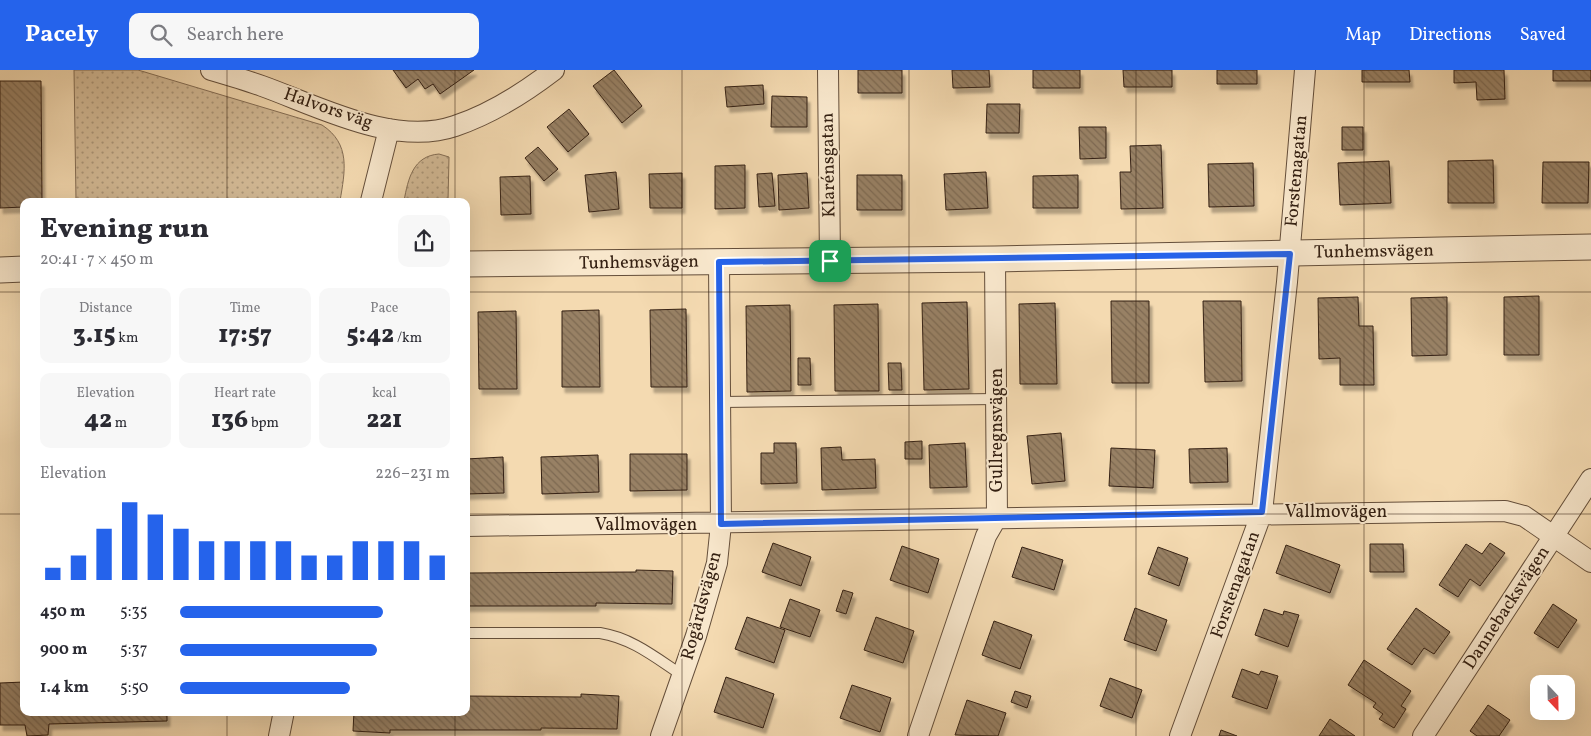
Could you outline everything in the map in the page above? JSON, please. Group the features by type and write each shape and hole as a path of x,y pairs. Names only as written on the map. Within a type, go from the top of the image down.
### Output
{"street":[{"name":"Halvors väg","path":"211,70 263,77 334,114 389,129 423,132 454,127 499,106 528,90 554,70"},
{"name":"Klarénsgatan","path":"828,70 830,261"},
{"name":"Forstenagatan","path":"1180,736 1262,512 1290,254 1305,70"},
{"path":"372,198 389,129"},
{"name":"Tunhemsvägen","path":"470,264 995,259 1591,247"},
{"name":"Gullregnsvägen","path":"918,736 986,536 997,517 998,399 995,259"},
{"name":"Rogårdsvägen","path":"661,736 717,563 721,524 722,402 719,262"},
{"path":"0,270 20,270"},
{"name":"Dannebacksvägen","path":"1423,736 1591,480"},
{"name":"Vallmovägen","path":"470,526 721,524 1262,512 1504,511 1524,516 1591,562"},
{"path":"279,736 283,716"}],"lane":[{"path":"722,402 998,399"},
{"path":"470,633 600,633 618,636 640,647 682,675"}],"shaded area":[{"path":"74,70 138,70 322,125 338,141 344,159 340,198 76,198"},
{"path":"439,154 449,157 448,198 405,198 413,170 423,159"}],"building":[{"path":"393,70 474,70 440,94 433,84 425,89 418,79 406,88"},
{"path":"614,70 642,106 622,123 593,86"},
{"path":"858,70 902,70 902,93 858,93"},
{"path":"952,70 989,70 990,87 953,88"},
{"path":"1033,70 1080,70 1080,88 1033,88"},
{"path":"1123,70 1172,70 1172,87 1124,87"},
{"path":"1217,70 1257,70 1257,84 1217,84"},
{"path":"1362,70 1409,70 1410,82 1362,82"},
{"path":"1454,70 1504,70 1505,99 1477,100 1476,82 1454,83"},
{"path":"1553,70 1591,70 1591,81 1553,81"},
{"path":"0,81 41,81 42,198 20,198 20,207 0,208"},
{"path":"763,85 764,104 727,107 725,87"},
{"path":"772,96 807,97 807,127 771,127"},
{"path":"987,104 1020,104 1019,133 986,133"},
{"path":"569,109 589,134 568,152 547,127"},
{"path":"1079,127 1106,127 1106,158 1080,159"},
{"path":"1342,127 1363,127 1363,150 1342,150"},
{"path":"1161,145 1163,208 1121,209 1120,172 1131,172 1130,146"},
{"path":"538,147 558,169 544,181 525,158"},
{"path":"1493,160 1494,203 1448,203 1448,161"},
{"path":"1389,161 1391,203 1340,205 1338,163"},
{"path":"1543,162 1589,162 1588,203 1542,203"},
{"path":"1253,163 1254,206 1209,207 1208,164"},
{"path":"745,165 745,208 715,209 715,166"},
{"path":"616,172 619,209 589,212 585,175"},
{"path":"986,172 988,208 946,210 944,174"},
{"path":"682,173 682,208 650,208 649,174"},
{"path":"772,173 775,206 759,207 757,174"},
{"path":"807,173 809,208 779,210 778,175"},
{"path":"857,175 902,175 902,210 857,210"},
{"path":"1078,175 1078,208 1033,208 1033,176"},
{"path":"530,176 531,214 501,215 500,177"},
{"path":"1539,296 1539,355 1504,355 1504,297"},
{"path":"1358,297 1359,326 1373,326 1374,385 1340,385 1340,358 1319,359 1318,298"},
{"path":"1447,297 1447,355 1412,356 1411,298"},
{"path":"1111,301 1149,301 1149,383 1112,383"},
{"path":"1203,301 1241,301 1242,381 1205,382"},
{"path":"967,302 969,389 924,390 922,303"},
{"path":"1055,303 1057,384 1020,384 1019,304"},
{"path":"878,304 879,391 835,391 834,305"},
{"path":"790,305 791,391 747,392 746,306"},
{"path":"686,309 687,387 651,387 650,310"},
{"path":"599,310 600,387 562,387 562,311"},
{"path":"516,311 517,389 479,389 478,312"},
{"path":"798,358 810,358 811,385 798,385"},
{"path":"888,363 901,363 902,390 889,390"},
{"path":"1061,433 1065,481 1032,484 1027,436"},
{"path":"922,441 922,459 905,459 905,442"},
{"path":"774,443 796,443 797,483 761,484 761,453 774,453"},
{"path":"965,443 967,487 930,488 929,445"},
{"path":"841,447 842,460 875,459 876,488 822,490 821,448"},
{"path":"1111,448 1155,450 1153,488 1109,486"},
{"path":"1227,448 1228,482 1190,483 1189,449"},
{"path":"630,454 687,454 687,490 630,491"},
{"path":"598,455 599,492 542,494 541,457"},
{"path":"503,457 504,493 470,494 470,459"},
{"path":"773,543 811,557 801,586 762,572"},
{"path":"1490,543 1505,553 1480,586 1470,579 1458,597 1439,585 1466,544 1482,554"},
{"path":"1370,544 1403,544 1404,572 1370,572"},
{"path":"1286,545 1340,565 1330,593 1276,573"},
{"path":"902,546 939,559 928,593 890,580"},
{"path":"1022,547 1063,560 1054,590 1012,577"},
{"path":"1158,547 1188,558 1179,586 1148,574"},
{"path":"636,570 673,571 672,604 596,603 596,606 470,606 470,573 636,572"},
{"path":"843,590 853,593 846,614 836,611"},
{"path":"790,599 820,610 810,637 780,627"},
{"path":"1553,604 1577,620 1558,648 1534,633"},
{"path":"1135,608 1167,620 1156,651 1124,640"},
{"path":"1416,608 1450,632 1434,654 1424,648 1412,665 1387,649"},
{"path":"1264,609 1283,615 1284,611 1299,615 1288,647 1255,635"},
{"path":"747,617 785,630 774,663 735,649"},
{"path":"876,617 914,631 903,663 864,650"},
{"path":"994,621 1032,635 1020,669 982,655"},
{"path":"1364,660 1411,691 1401,706 1406,709 1394,728 1379,719 1383,714 1373,707 1376,703 1348,685"},
{"path":"1242,669 1259,675 1261,671 1278,676 1267,709 1232,697"},
{"path":"726,677 774,694 763,728 714,712"},
{"path":"1110,678 1142,690 1132,718 1100,706"},
{"path":"20,682 20,716 167,716 167,721 49,724 48,735 27,736 25,725 0,725 0,683"},
{"path":"852,685 891,698 880,732 840,718"},
{"path":"1015,691 1031,696 1027,708 1011,702"},
{"path":"581,694 619,696 617,729 390,730 390,733 353,731 354,716 470,716 470,696 581,697"},
{"path":"967,700 1006,713 998,736 955,735"},
{"path":"1488,705 1510,720 1499,736 1477,736 1470,731"},
{"path":"1330,719 1355,736 1319,736"},
{"path":"1221,730 1237,736 1219,736"}],"route":[{"path":"1290,254 1262,512 721,524 722,402 719,262 830,261 1290,254"}]}
